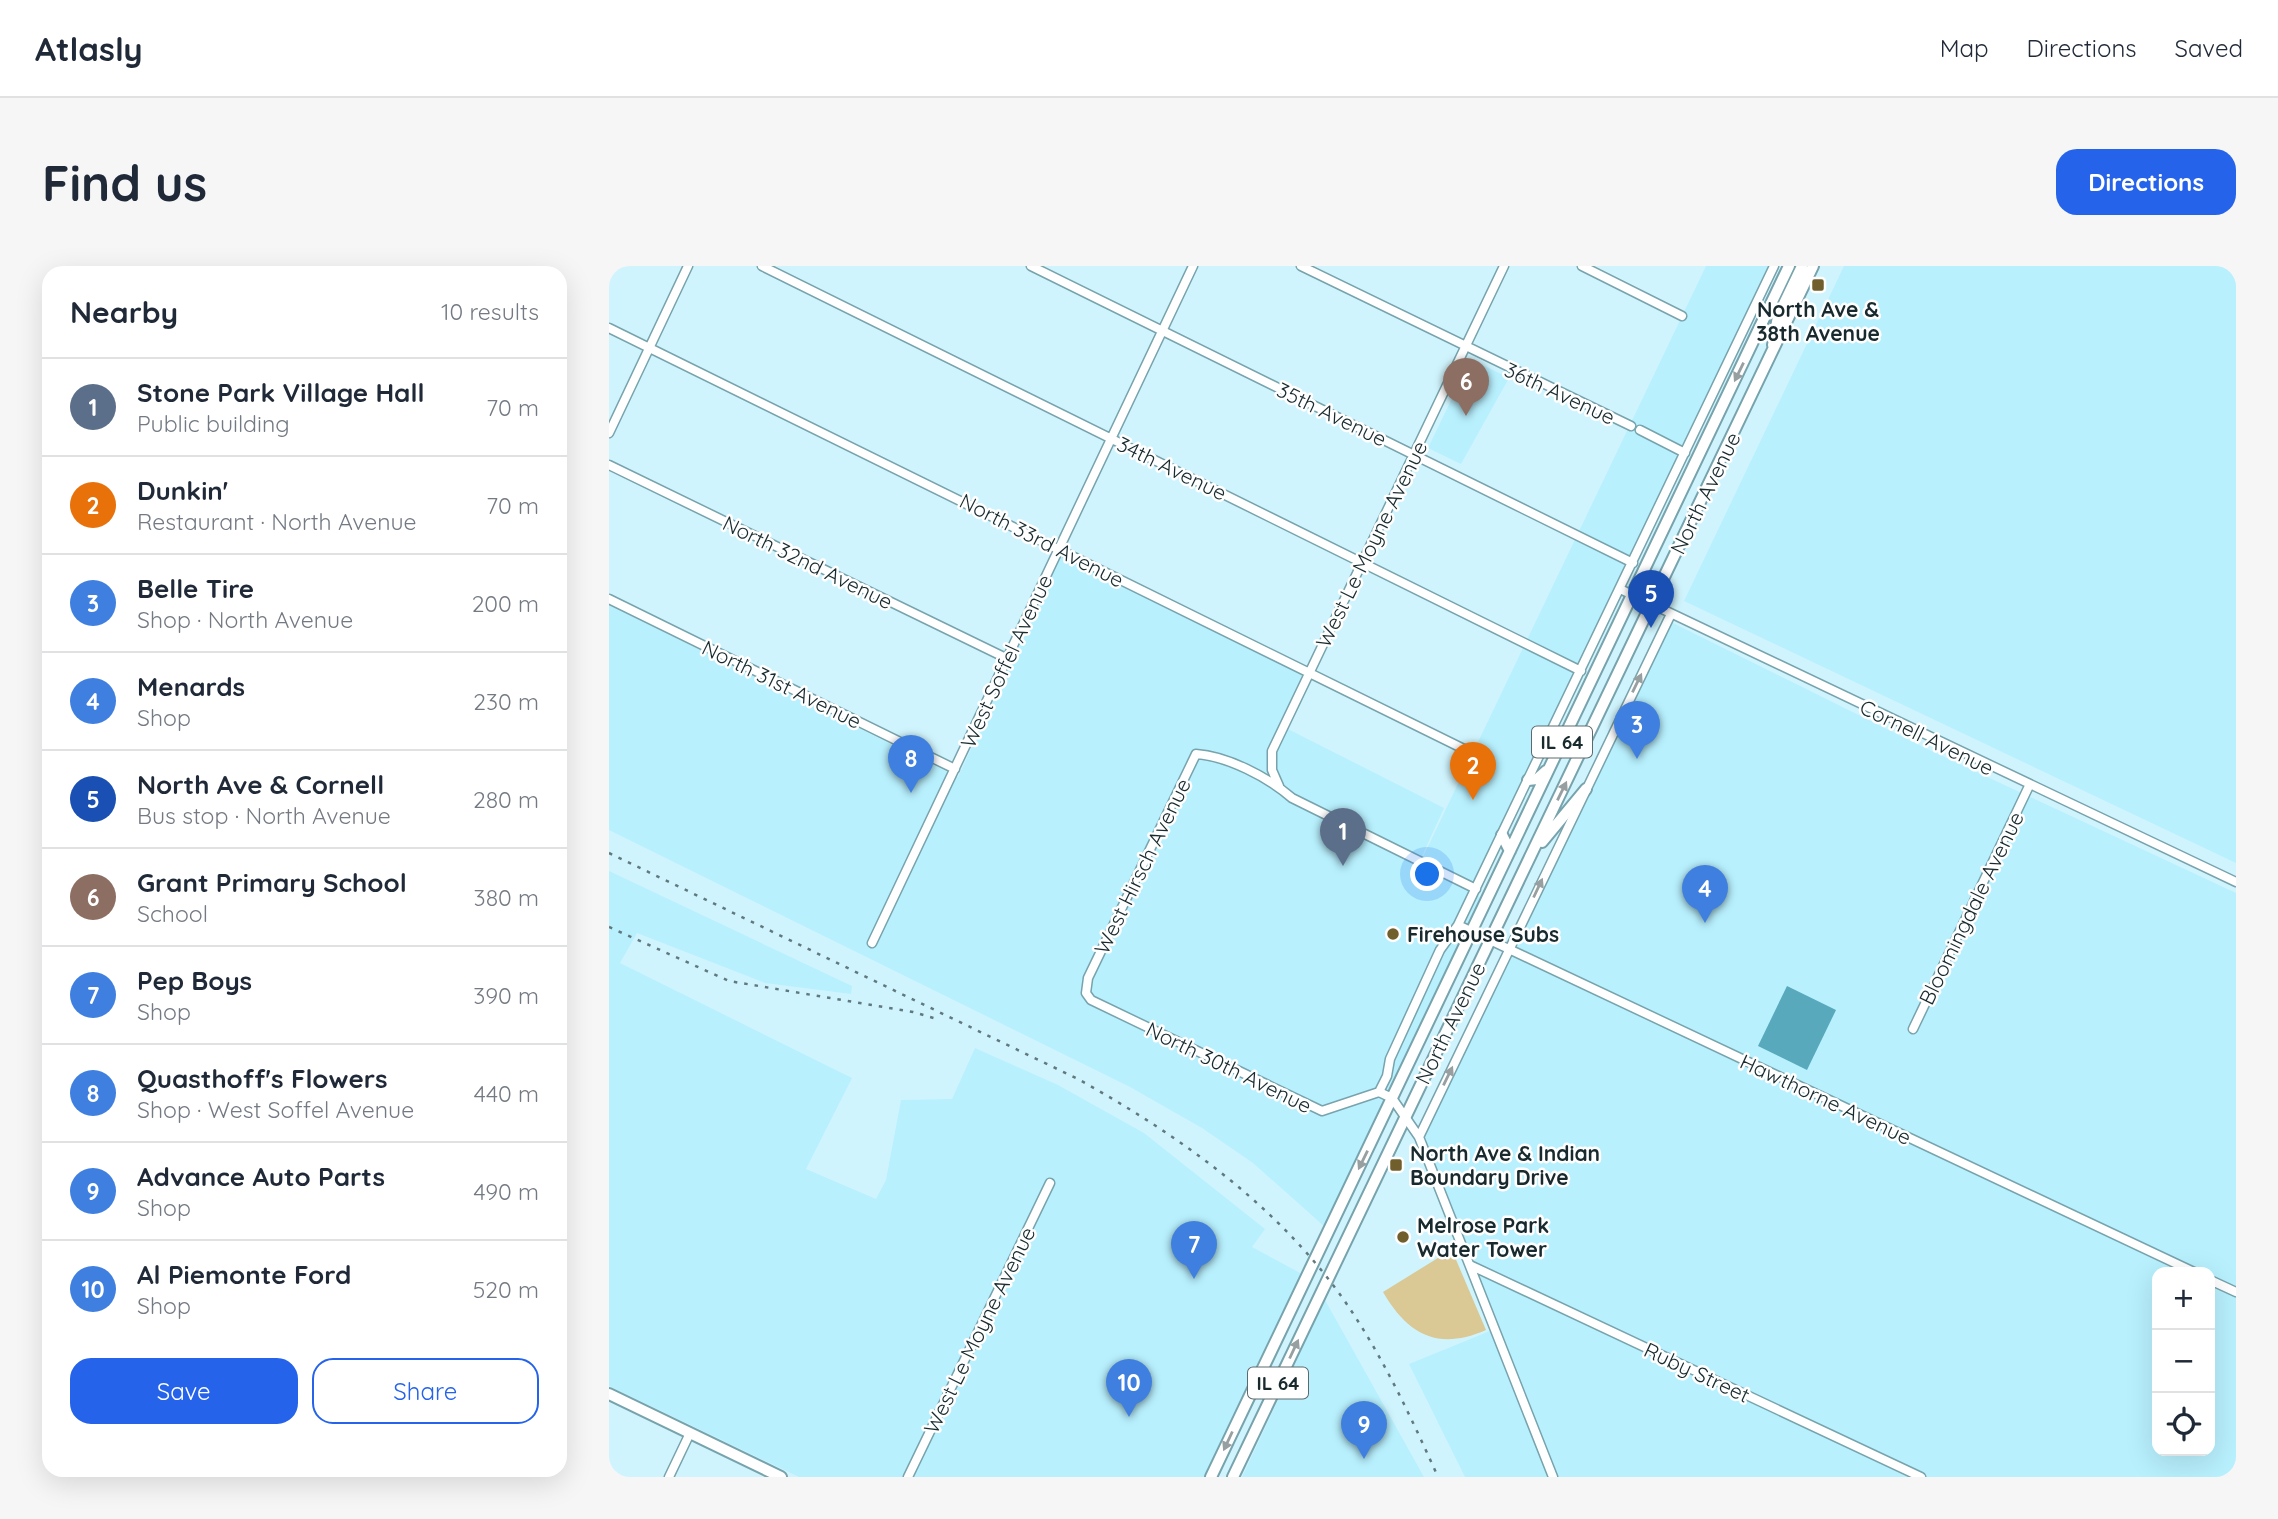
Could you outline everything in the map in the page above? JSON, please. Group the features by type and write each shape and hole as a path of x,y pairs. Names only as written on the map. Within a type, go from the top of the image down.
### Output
{"main road":[{"name":"North Avenue","path":"1212,1474 1789,266"},
{"path":"1772,352 1778,316 1802,266"},
{"name":"North Avenue","path":"1233,1477 1813,266"},
{"path":"1525,778 1537,779 1550,766"},
{"path":"1527,864 1585,789"},
{"path":"1502,835 1510,851"},
{"path":"609,1394 781,1477"},
{"path":"1212,1474 1225,1477"}],"street":[{"path":"609,433 688,266"},
{"name":"34th Avenue","path":"762,266 1581,671"},
{"name":"35th Avenue","path":"1031,266 1633,563"},
{"name":"West Soffel Avenue","path":"872,943 1193,266"},
{"name":"36th Avenue","path":"1301,266 1465,348 1631,426"},
{"name":"West Le Moyne Avenue","path":"1279,786 1272,770 1272,751 1504,266"},
{"path":"1582,266 1682,316"},
{"name":"North Avenue","path":"1379,1092 1387,1076 1390,1059 1440,950 1458,925 1476,889 1525,778 1581,671 1774,266"},
{"name":"North 33rd Avenue","path":"609,328 1060,548 1473,754"},
{"name":"36th Avenue","path":"1640,430 1685,453"},
{"name":"North 32nd Avenue","path":"609,465 1008,659"},
{"name":"Cornell Avenue","path":"1620,590 2236,882"},
{"name":"North 31st Avenue","path":"609,599 955,769"},
{"name":"North Avenue","path":"1419,1137 1671,614"},
{"name":"West Hirsch Avenue","path":"1088,978 1196,754 1212,755 1279,786"},
{"path":"1279,786 1292,798 1476,889"},
{"name":"Bloomingdale Avenue","path":"1913,1029 2029,786"},
{"name":"Hawthorne Avenue","path":"1458,925 2183,1267"},
{"name":"North 30th Avenue","path":"1088,978 1086,993 1091,1000 1322,1111 1379,1092"},
{"path":"1379,1092 1392,1098 1419,1137 1553,1477"},
{"name":"West Le Moyne Avenue","path":"908,1477 1050,1183"},
{"name":"Ruby Street","path":"1472,1266 1921,1477"},
{"path":"2215,1282 2236,1292"},
{"path":"669,1477 690,1433"}],"shaded area":[{"path":"1706,266 1774,266 1476,889 1421,861"},
{"path":"1844,266 2236,266 2236,863 1684,601"},
{"path":"1471,359 1509,378 1461,464 1428,448"},
{"path":"1060,556 1303,673 1280,725 1444,808 1418,865 1480,897 1325,1227 1253,1163 1202,1128 1130,1087 609,830 609,605 958,777"},
{"path":"1671,622 1921,746 2236,893 2236,1477 1465,1477 1409,1364 1490,1331 1415,1142"},
{"path":"609,871 852,986 851,994 765,983 637,933 620,963 852,1078 806,1169 876,1199 886,1180 901,1100 952,1099 975,1048 1058,1085 1144,1133 1265,1229 1252,1247 1302,1274 1206,1477 799,1477 609,1386"},
{"path":"1787,986 1836,1010 1807,1070 1758,1046"},
{"path":"1446,1253 1454,1255 1486,1330 1453,1339 1426,1335 1403,1319 1383,1292"},
{"path":"1325,1300 1424,1477 1242,1477"}],"railway":[{"path":"609,853 1078,1079 1190,1149 1259,1205 1290,1235 1346,1303 1384,1366 1438,1477"},
{"path":"609,927 729,981 913,1012 937,1019"}],"place":[{"name":"North Ave & 38th Avenue","path":"1818,285"},
{"name":"Grant Primary School","path":"1466,416"},
{"name":"North Ave & Cornell","path":"1651,628"},
{"name":"Belle Tire","path":"1637,759"},
{"name":"Quasthoff's Flowers","path":"911,793"},
{"name":"Dunkin'","path":"1473,800"},
{"name":"Stone Park Village Hall","path":"1343,866"},
{"name":"Menards","path":"1705,923"},
{"name":"Firehouse Subs","path":"1393,934"},
{"name":"North Ave & Indian Boundary Drive","path":"1396,1165"},
{"name":"Melrose Park Water Tower","path":"1403,1237"},
{"name":"Pep Boys","path":"1194,1279"},
{"name":"Al Piemonte Ford","path":"1129,1417"},
{"name":"Advance Auto Parts","path":"1364,1459"}]}
